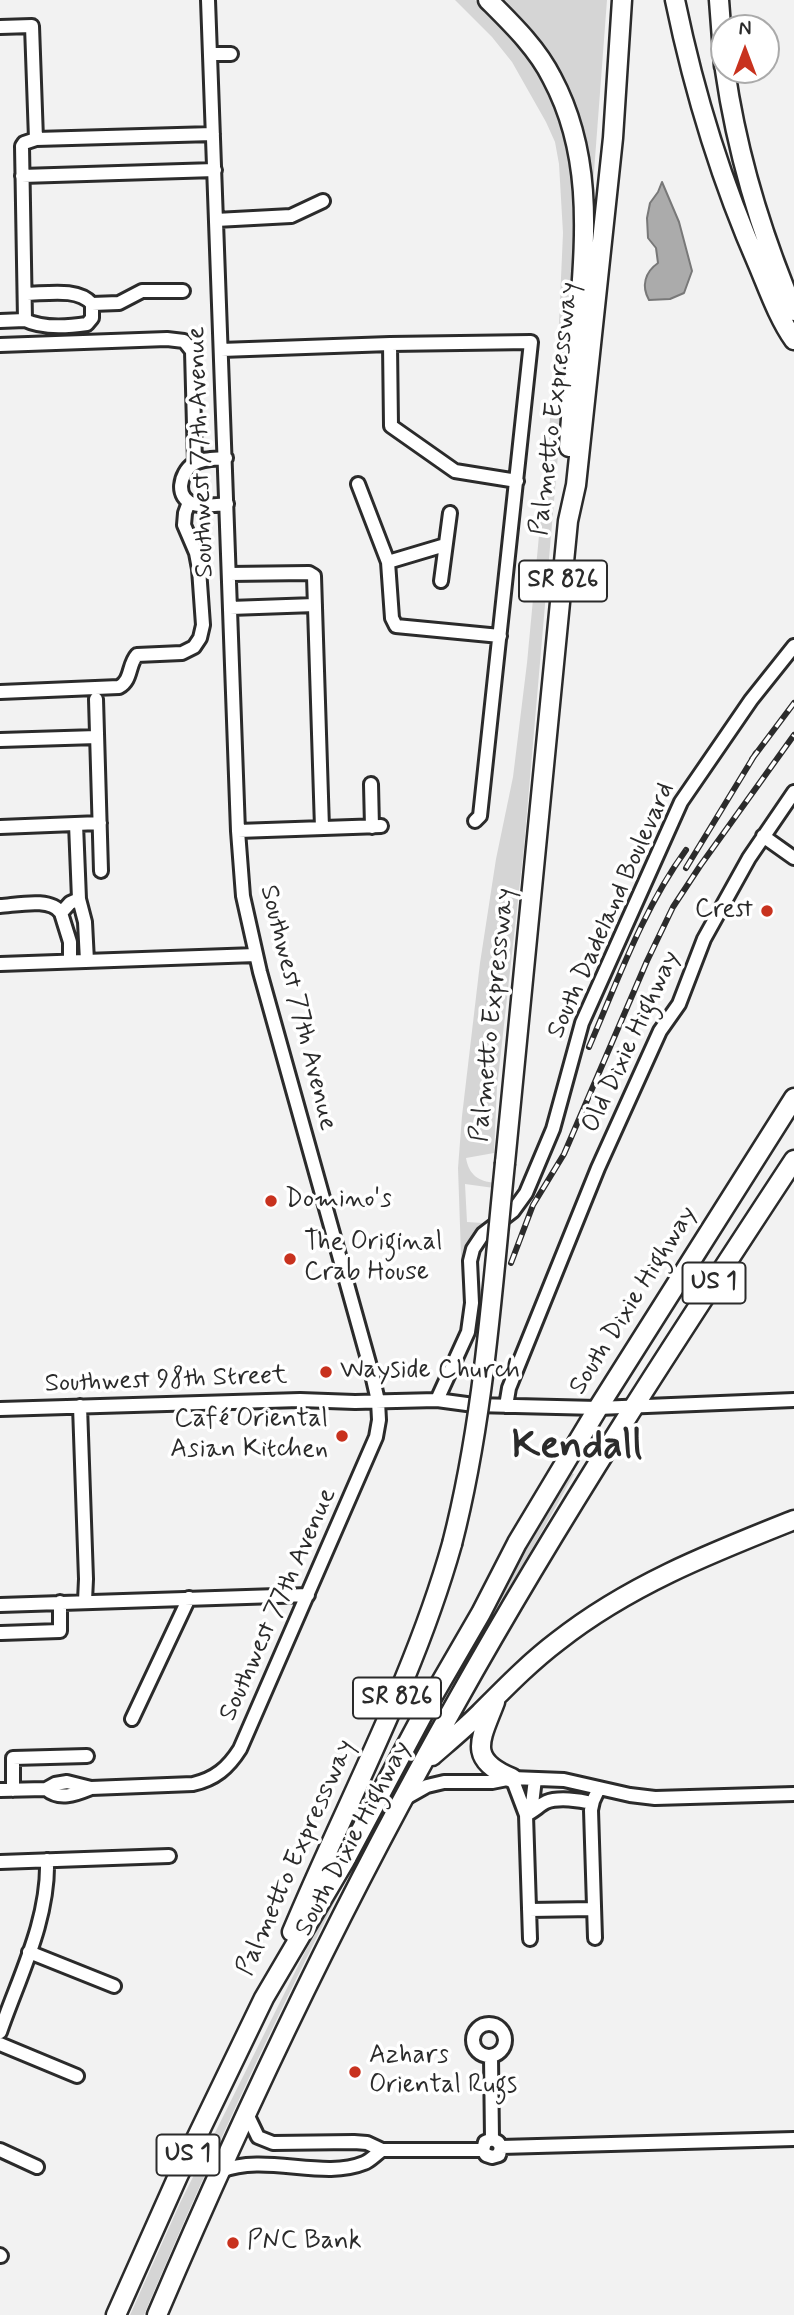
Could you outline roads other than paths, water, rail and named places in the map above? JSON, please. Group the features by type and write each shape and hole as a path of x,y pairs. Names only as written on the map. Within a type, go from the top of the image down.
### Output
{"highway":[{"path":"488,0 528,42 552,77 570,119 582,164 585,234 566,485 568,521"},
{"name":"Palmetto Expressway","path":"264,1998 328,1846 414,1659 453,1544 471,1461 505,1163 568,521 576,485 601,258 622,0"},
{"path":"675,0 696,89 722,175 763,277 794,340"},
{"path":"727,84 747,184 762,231 794,312"},
{"name":"South Dixie Highway","path":"116,2315 178,2176 264,1998 344,1862 517,1543 598,1408 794,1098"},
{"path":"768,1138 794,1159"},
{"name":"South Dixie Highway","path":"157,2315 220,2171 322,1956 479,1662 633,1405 794,1159"},
{"name":"SR 826","path":"425,1762 559,1640 621,1597 675,1569 794,1520"},
{"path":"499,1693 482,1738 482,1753 487,1765 494,1771 512,1778"}],"street":[{"name":"Southwest 77th Avenue","path":"7,1790 46,1789 67,1782 91,1788 192,1784 208,1780 220,1773 240,1749 372,1449 378,1429 378,1401 256,955 243,896 238,831 208,0"},
{"path":"0,27 32,26 36,139"},
{"path":"210,54 231,54"},
{"path":"25,320 22,146 27,140 213,134"},
{"path":"22,176 215,170"},
{"path":"216,220 291,216 323,201"},
{"path":"25,294 76,295 92,304 119,303 142,291 183,291"},
{"path":"0,321 25,320 36,326 87,324 92,318 92,304"},
{"path":"0,345 167,339 184,341 192,351 195,463"},
{"path":"221,350 531,342 480,816 475,821"},
{"path":"390,344 391,426 455,471 517,481"},
{"path":"226,458 204,459 195,463 186,471 181,484 183,494 189,502 201,505 227,504"},
{"path":"358,484 388,562 392,618 396,626 500,636"},
{"path":"0,692 119,687 128,679 137,655 182,653 194,647 200,638 203,625 197,561 184,525 189,502"},
{"path":"442,581 450,513"},
{"path":"388,562 445,545"},
{"path":"229,574 312,573 322,828"},
{"path":"230,608 315,605"},
{"name":"South Dadeland Boulevard","path":"437,1400 468,1332 471,1318 470,1271 473,1249 483,1234 513,1211 526,1193 553,1129 582,1023 681,802 751,700 794,646"},
{"path":"96,699 101,871"},
{"path":"0,740 97,737"},
{"path":"238,831 377,826 371,784"},
{"name":"Old Dixie Highway","path":"506,1406 509,1388 598,1168 660,1031 676,1010 704,939 728,893 794,792"},
{"path":"0,827 100,823"},
{"path":"76,824 79,899 85,917 87,961"},
{"path":"763,836 794,858"},
{"path":"61,913 79,899"},
{"path":"0,905 55,906 61,913 70,942 70,961"},
{"path":"0,964 256,955"},
{"name":"Southwest 98th Street","path":"0,1409 300,1400 437,1400 474,1405 598,1408 794,1400"},
{"path":"80,1406 85,1601"},
{"path":"0,1605 308,1595"},
{"path":"132,1719 190,1598"},
{"path":"1,1633 61,1631 60,1602"},
{"path":"7,1790 13,1758 87,1756"},
{"path":"512,1778 526,1815 530,1939"},
{"path":"404,1799 427,1786 444,1782 492,1782 512,1778 568,1781 655,1798 794,1794"},
{"path":"526,1815 532,1804 534,1779"},
{"path":"595,1938 592,1803 599,1788"},
{"path":"526,1815 547,1802 592,1803"},
{"path":"0,1862 169,1856"},
{"path":"0,2032 29,1952 44,1900 47,1860"},
{"path":"529,1910 594,1909"},
{"path":"29,1952 114,1986"},
{"path":"0,2044 77,2076"},
{"path":"247,2114 258,2137 273,2143 354,2142 367,2143 382,2150 483,2150 486,2155 492,2157 499,2155 491,2057"},
{"path":"496,2143 794,2139"},
{"path":"353,2165 354,2142"},
{"path":"0,2150 37,2167"},
{"path":"220,2171 231,2167 265,2164 326,2168 353,2165 364,2163 382,2150"}],"railway":[{"path":"752,759 794,703"},
{"path":"511,1263 533,1205 564,1154 673,907 794,735"},
{"path":"686,868 756,753"},
{"path":"589,1047 644,921 686,850"}],"place":[{"name":"Crest","path":"767,911"},
{"name":"Domino's","path":"271,1201"},
{"name":"The Original Crab House","path":"290,1259"},
{"name":"Wayside Church","path":"326,1372"},
{"name":"Café Oriental Asian Kitchen","path":"342,1436"},
{"name":"Azhars Oriental Rugs","path":"355,2072"},
{"name":"PNC Bank","path":"233,2243"}],"district":[{"name":"Kendall","path":"577,1449"}]}
